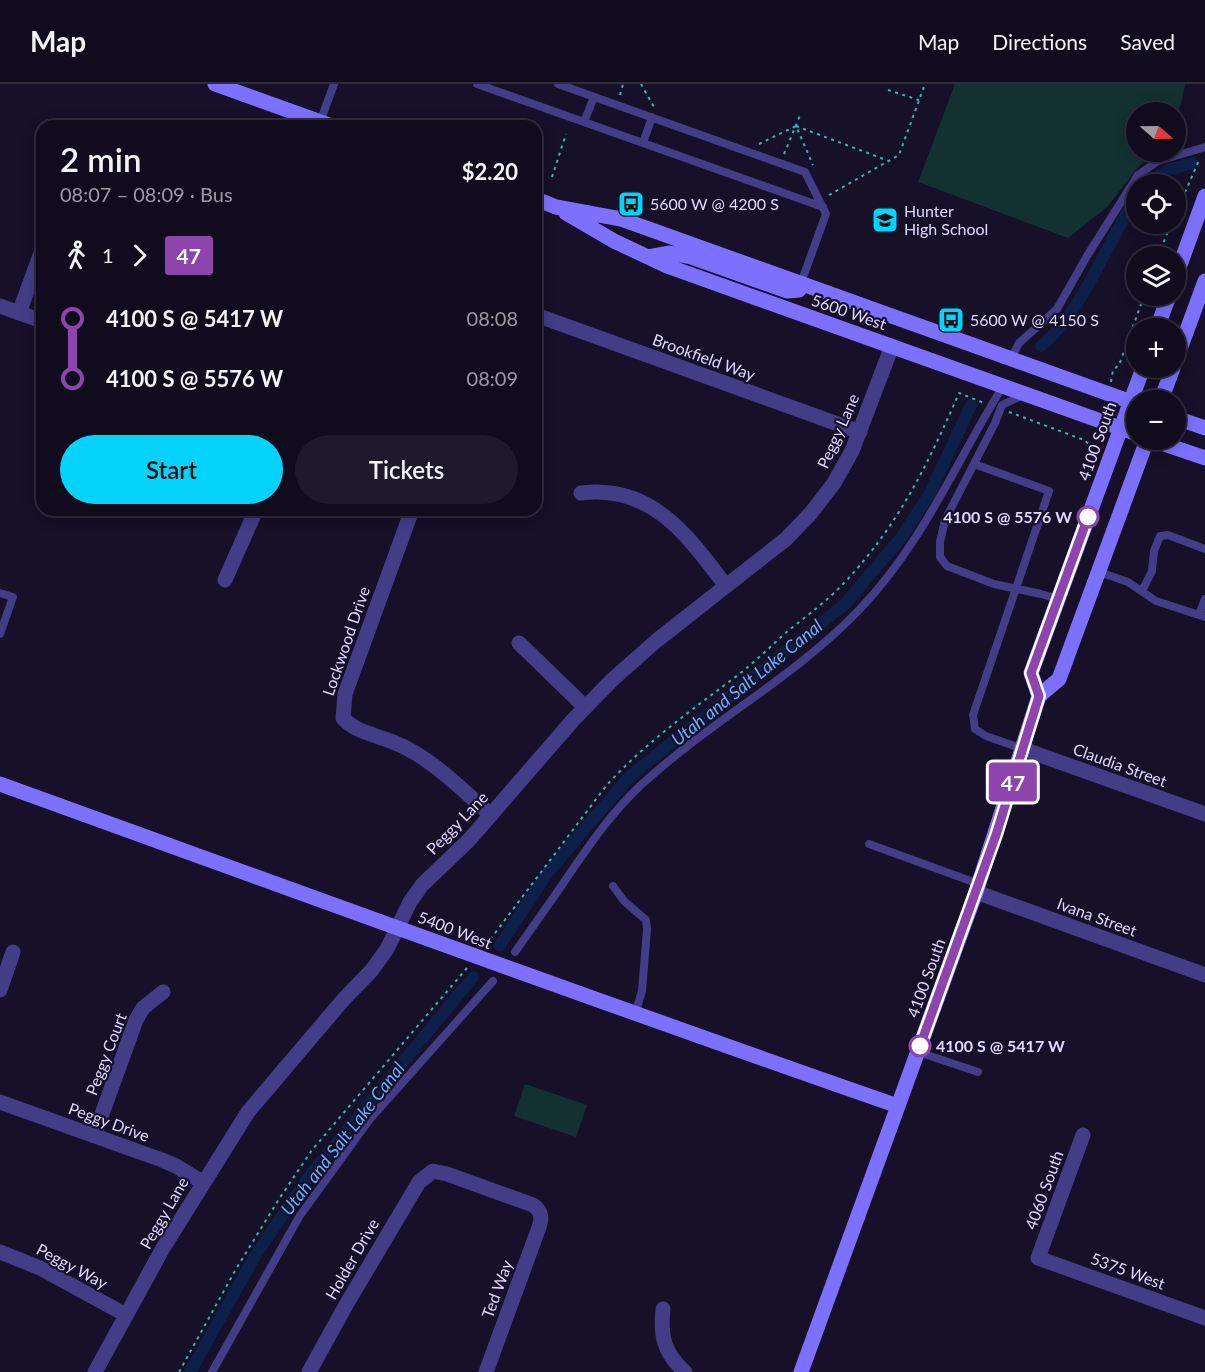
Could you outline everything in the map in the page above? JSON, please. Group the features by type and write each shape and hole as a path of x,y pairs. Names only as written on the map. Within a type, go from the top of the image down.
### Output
{"main road":[{"path":"221,85 315,120"},
{"path":"1186,248 1205,196"},
{"name":"5600 West","path":"542,201 556,207 614,241 687,273 1126,430"},
{"name":"5600 West","path":"556,207 621,219 1126,400"},
{"path":"648,257 670,253 691,257 787,291 799,290 801,284"},
{"path":"1186,333 1205,281"},
{"name":"4100 South","path":"1039,696 1031,673 1126,418"},
{"path":"1186,421 1205,428"},
{"name":"4100 South","path":"801,1372 978,888 1039,696 1059,679 1143,450"},
{"path":"1181,450 1205,458"},
{"name":"5400 West","path":"0,784 503,967 898,1106"}],"street":[{"path":"19,312 36,266"},
{"path":"0,306 36,319"},
{"name":"Brookfield Way","path":"542,317 860,432"},
{"name":"Peggy Lane","path":"95,1372 202,1182 248,1112 343,1000 372,970 387,949 410,902 422,885 469,840 585,707 656,641 786,539 811,513 844,467 860,432 892,346"},
{"path":"581,493 615,492 638,500 660,512 695,544 726,586"},
{"path":"225,580 253,516"},
{"name":"Lockwood Drive","path":"410,516 345,694 343,717 352,726 396,743 424,758 491,814"},
{"path":"519,643 585,707"},
{"name":"Claudia Street","path":"1023,749 1205,814"},
{"name":"Ivana Street","path":"978,888 1205,975"},
{"path":"0,990 14,952"},
{"name":"Peggy Court","path":"94,1136 136,1020 143,1008 163,992"},
{"name":"Peggy Drive","path":"0,1102 176,1166 202,1182"},
{"name":"4060 South","path":"1038,1258 1083,1135"},
{"name":"Ted Way","path":"433,1171 533,1205 539,1210 542,1218 486,1372"},
{"name":"Holder Drive","path":"309,1372 352,1294 419,1182 433,1171"},
{"name":"Peggy Way","path":"0,1252 40,1268 126,1315"},
{"name":"5375 West","path":"1038,1258 1205,1318"},
{"path":"663,1309 661,1326 663,1339 671,1356 685,1372"}],"lane":[{"path":"327,120 334,84"},
{"path":"477,84 823,207"},
{"path":"558,84 805,172 826,214 801,284"},
{"path":"584,122 594,97"},
{"path":"643,143 652,117"},
{"path":"1011,359 1025,336 1057,309 1138,175 1158,161 1204,147"},
{"path":"515,952 606,823 639,786 691,742 822,646 860,609 891,573 920,533 1003,386"},
{"path":"1025,394 1002,405 945,520 940,542 940,557 947,567 1015,590 1058,599"},
{"path":"974,464 1049,491 973,715 975,729 986,736 1023,749"},
{"path":"1142,591 1152,571 1154,551 1160,536 1168,536 1205,549"},
{"path":"1099,572 1128,582 1156,601 1202,616 1205,599"},
{"path":"0,592 13,597 0,634"},
{"path":"869,844 978,888"},
{"path":"613,886 624,901 646,920 642,991 635,1014"},
{"path":"212,1372 299,1217 370,1119 493,981"},
{"path":"918,1052 978,1072"}],"path":[{"path":"620,95 623,84"},
{"path":"641,84 654,107"},
{"path":"829,195 899,155 925,84"},
{"path":"888,90 919,100"},
{"path":"784,154 801,113"},
{"path":"758,145 796,126 889,161"},
{"path":"796,126 813,165"},
{"path":"552,177 566,134"},
{"path":"1186,189 1204,147"},
{"path":"1113,373 1119,365 1140,306"},
{"path":"487,945 606,786 626,765 674,722 736,676 844,583 907,502 959,393 991,405"},
{"path":"1001,409 1084,440 1093,446"},
{"path":"179,1372 236,1269 312,1150 468,966"}],"green space":[{"path":"955,84 1185,84 1181,102 1126,102 1126,162 1145,162 1133,174 1126,174 1126,183 1107,207 1068,238 918,182"},
{"path":"525,1084 587,1105 576,1137 514,1116"}],"waterway":[{"name":"Utah and Salt Lake Canal","path":"1162,174 1192,163"},
{"name":"Utah and Salt Lake Canal","path":"1041,346 1070,314 1126,214"},
{"name":"Utah and Salt Lake Canal","path":"500,945 549,871 630,776 845,604 900,539 929,495 971,405"},
{"name":"Utah and Salt Lake Canal","path":"190,1372 255,1256 310,1175 473,977"}],"bus line":[{"name":"47","path":"920,1046 996,835 1039,696 1031,673 1088,517"}],"place":[{"name":"5600 W @ 4200 S","path":"631,204"},
{"name":"Hunter High School","path":"885,220"},
{"name":"5600 W @ 4150 S","path":"951,320"},
{"name":"4100 S @ 5576 W","path":"1088,517"},
{"name":"4100 S @ 5417 W","path":"920,1046"}]}
